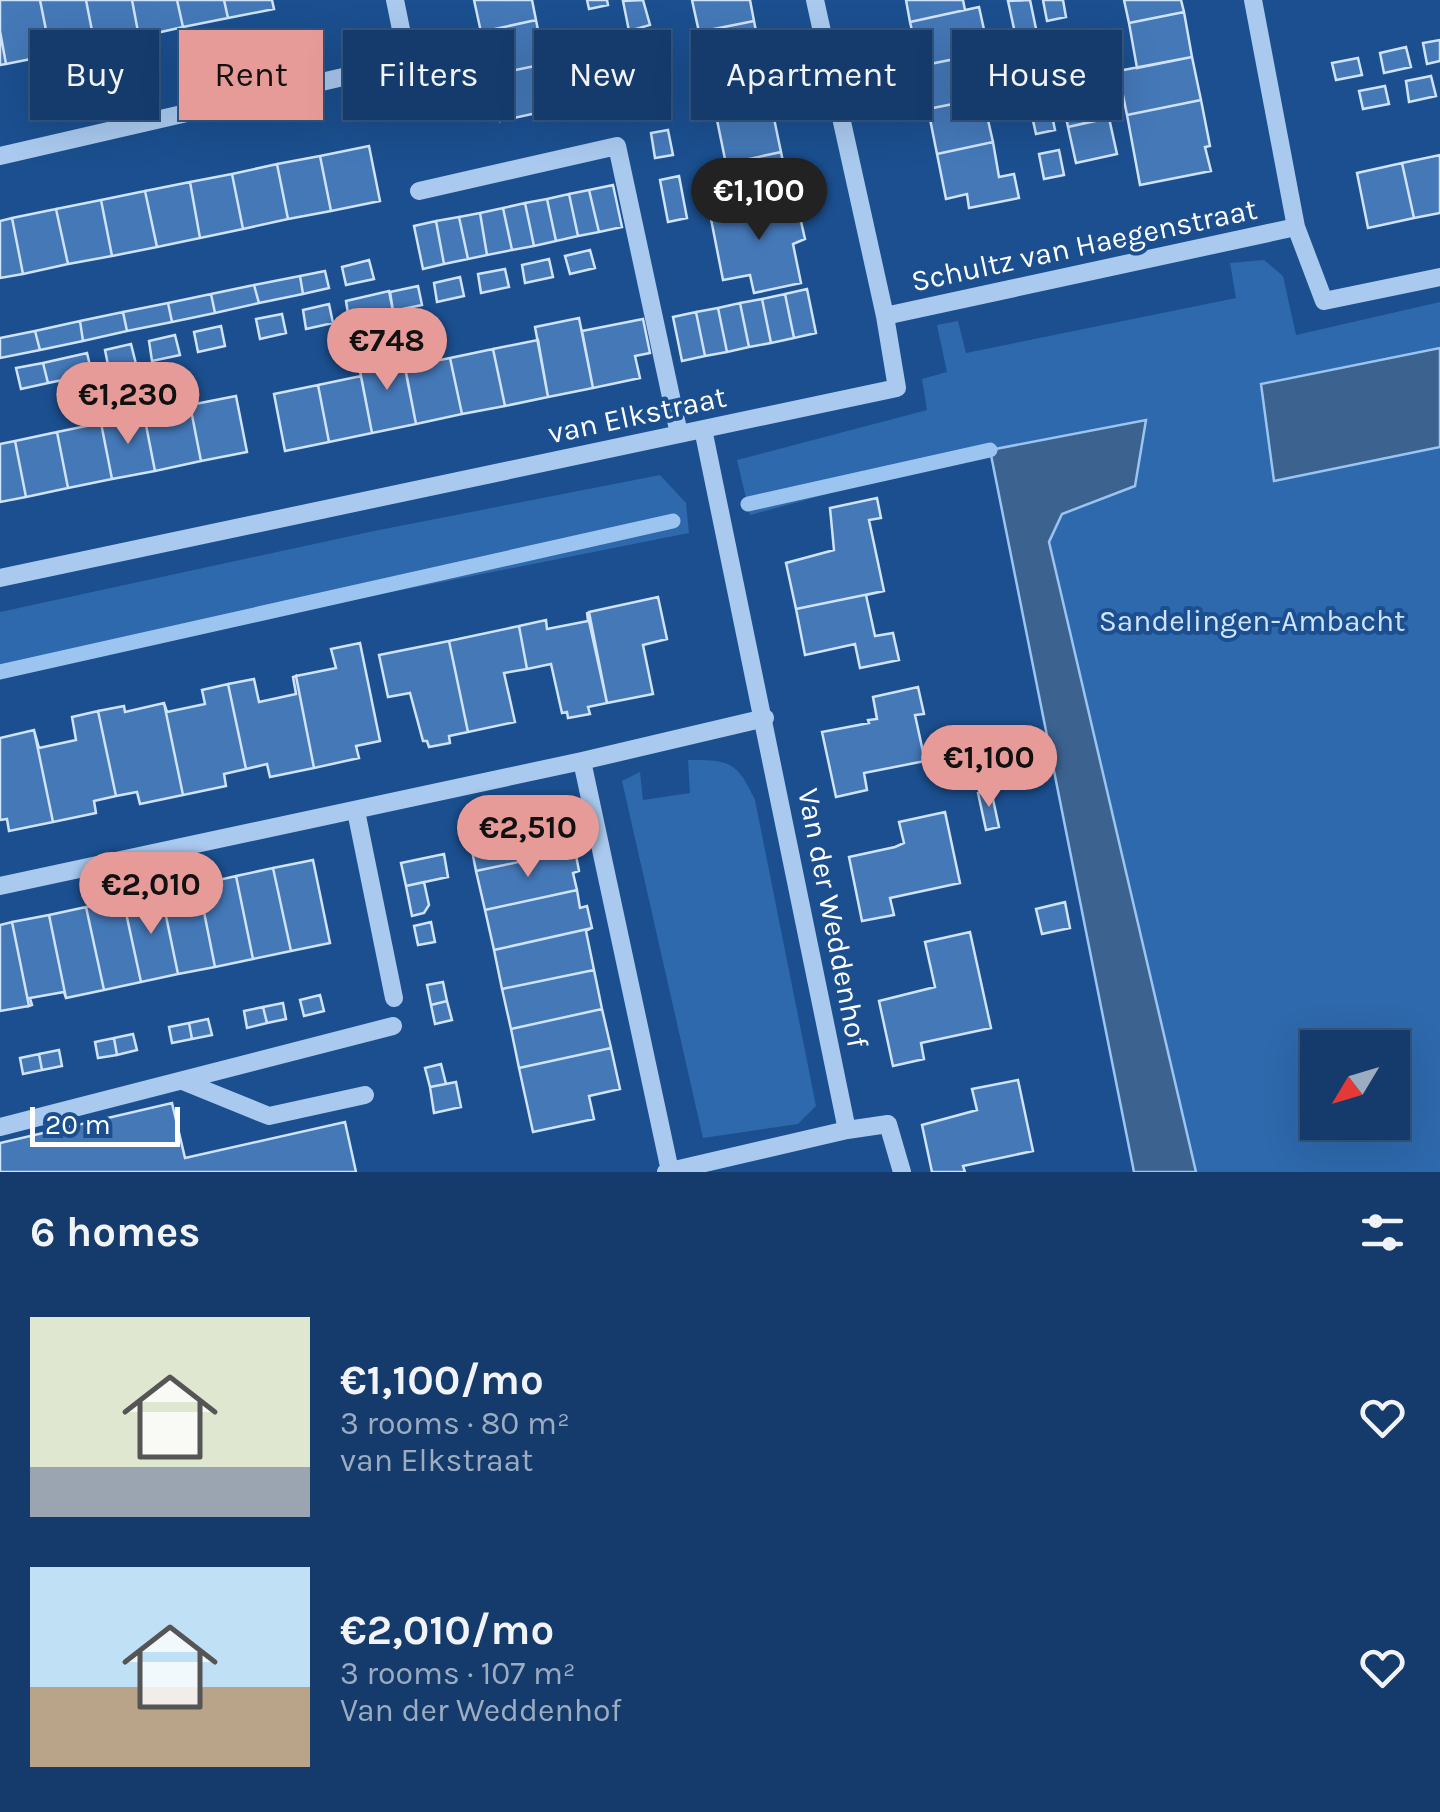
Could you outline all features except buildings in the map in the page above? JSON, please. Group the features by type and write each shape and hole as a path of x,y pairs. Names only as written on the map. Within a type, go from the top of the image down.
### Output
{"street":[{"path":"0,156 391,66 402,57 404,44 395,0"},
{"name":"van Elkstraat","path":"0,578 897,388 885,316 815,0"},
{"name":"Schultz van Haegenstraat","path":"1253,0 1296,227 1324,301 1440,277"},
{"path":"419,191 617,146 679,434"},
{"name":"Schultz van Haegenstraat","path":"885,316 1296,227"},
{"name":"Van der Weddenhof","path":"702,429 848,1130"},
{"path":"0,886 582,762 765,718"},
{"path":"582,762 668,1172 888,1124 902,1172"},
{"path":"356,811 394,998"},
{"path":"0,1127 393,1026"},
{"path":"185,1082 269,1116 366,1096"}],"green space":[{"name":"Sandelingen-Ambacht","path":"1264,260 1283,276 1296,335 1440,302 1440,348 1261,385 1267,422 1440,384 1440,1172 1169,1172 1033,473 1145,421 990,450 750,515 737,460 927,410 922,379 947,372 937,325 958,321 966,353 1236,298 1230,263"},
{"path":"660,475 686,503 689,533 0,670 0,612 374,531"},
{"path":"688,760 730,765 743,777 755,800 816,1106 798,1124 703,1138 622,781 640,772 643,800 690,793"}],"shaded area":[{"path":"1440,348 1440,447 1274,481 1261,384"},
{"path":"1146,420 1135,486 1062,514 1049,542 1196,1172 1134,1172 990,450"}],"waterway":[{"path":"748,504 990,450"},
{"path":"0,672 673,521"}]}
